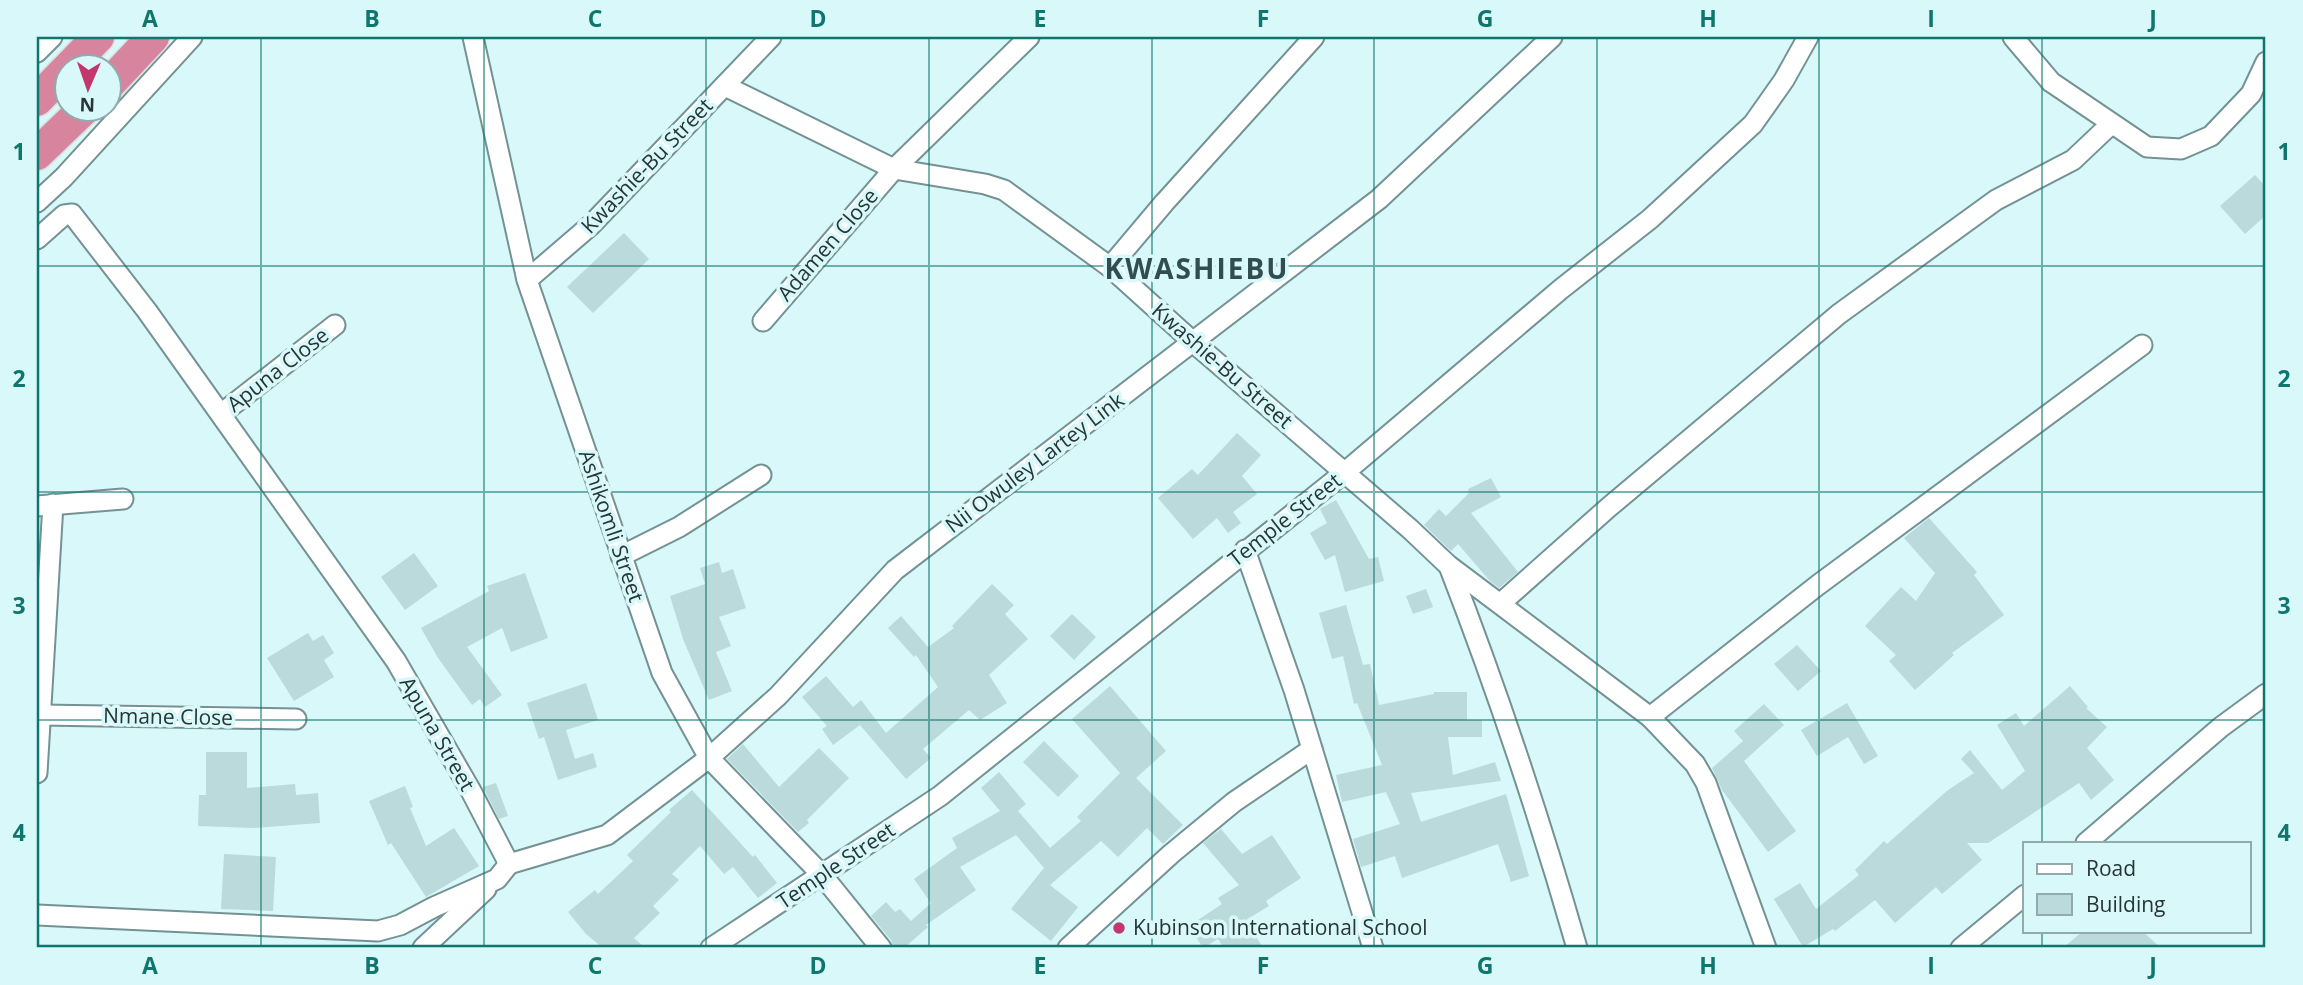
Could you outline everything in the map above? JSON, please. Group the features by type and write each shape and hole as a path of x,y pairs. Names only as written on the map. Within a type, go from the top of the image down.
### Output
{"highway":[{"path":"83,52 98,37"},
{"path":"122,70 153,37"},
{"path":"37,100 52,85"},
{"path":"37,154 70,122"}],"street":[{"path":"37,52 52,37"},
{"path":"37,202 64,177 192,37"},
{"path":"725,86 771,37"},
{"name":"Adamen Close","path":"763,321 894,169 1030,37"},
{"path":"1110,267 1314,37"},
{"name":"Nii Owuley Lartey Link","path":"503,871 607,835 709,758 778,696 895,570 1379,199 1552,37"},
{"name":"Temple Street","path":"711,948 940,796 1344,473 1560,289 1650,219 1752,124 1784,80 1808,37"},
{"path":"2013,37 2051,82 2147,147 2181,149 2211,136 2251,94 2266,62"},
{"name":"Ashikomli Street","path":"478,40 527,279 662,673 709,758 822,875 881,948"},
{"name":"Kwashie-Bu Street","path":"527,279 591,225 725,86 894,169 985,184 1004,190 1110,267 1448,565 1650,718 1695,764 1706,783 1766,948"},
{"path":"1501,603 1609,507 1839,314 1996,200 2073,160 2111,124"},
{"name":"Apuna Street","path":"37,239 64,215 72,214 147,312 396,662 471,791 503,871"},
{"name":"Apuna Close","path":"221,414 335,326"},
{"path":"1650,718 1818,585 2143,345"},
{"path":"621,556 679,527 761,475"},
{"path":"37,773 45,505 123,499"},
{"path":"1245,551 1312,749 1366,945"},
{"path":"1448,565 1488,664 1549,850 1577,948"},
{"path":"2087,842 2221,727 2266,694"},
{"name":"Nmane Close","path":"40,715 296,719"},
{"path":"1068,948 1171,854 1234,802 1312,749"},
{"path":"37,915 378,932 400,925 503,871"},
{"path":"423,948 503,871"},
{"path":"1961,948 2023,897"}],"building":[{"path":"2255,175 2266,187 2266,215 2245,234 2220,206"},
{"path":"624,233 649,259 593,313 567,287"},
{"path":"1237,433 1261,455 1242,476 1257,494 1233,512 1241,523 1228,533 1217,518 1193,539 1158,498 1192,469 1198,475"},
{"path":"1491,478 1501,497 1471,513 1518,572 1499,588 1458,544 1451,551 1424,525 1439,509 1446,516 1469,493 1468,489"},
{"path":"1336,500 1369,559 1378,557 1384,581 1345,592 1335,555 1325,560 1310,533 1327,523 1320,509"},
{"path":"1929,518 1977,572 1974,575 2004,615 1952,653 1954,655 1915,690 1889,661 1896,655 1865,626 1901,587 1916,601 1935,573 1904,538"},
{"path":"414,553 438,586 405,610 381,577"},
{"path":"719,562 722,573 733,569 746,608 719,617 731,646 716,652 732,691 709,700 683,639 670,596 705,584 700,568"},
{"path":"525,573 548,638 511,652 502,628 467,647 502,695 485,707 480,699 472,705 438,658 421,628 489,591 487,586"},
{"path":"992,584 1014,605 1005,614 1028,639 989,675 1007,703 980,720 969,710 923,749 931,758 906,779 860,725 833,745 822,729 827,726 802,697 826,676 853,707 861,700 886,733 938,687 916,655 914,657 888,628 901,616 928,647 954,628 952,626"},
{"path":"1426,589 1433,607 1413,614 1406,596"},
{"path":"1346,605 1363,665 1370,664 1379,705 1434,692 1467,692 1467,720 1482,720 1482,737 1448,737 1453,775 1495,762 1501,781 1411,793 1421,822 1506,794 1529,876 1511,882 1498,844 1402,878 1395,856 1361,867 1353,839 1400,824 1386,792 1342,802 1336,775 1382,765 1357,703 1354,704 1343,656 1332,659 1319,613"},
{"path":"1072,614 1096,637 1074,660 1050,636"},
{"path":"308,633 313,641 323,635 334,653 324,660 334,677 294,701 267,658"},
{"path":"1797,645 1821,671 1798,691 1774,664"},
{"path":"586,683 598,720 566,730 575,759 593,753 597,767 558,780 544,737 539,739 527,703"},
{"path":"1110,686 1166,751 1136,778 1183,825 1163,844 1147,828 1118,857 1101,841 1050,885 1078,907 1051,941 1011,909 1044,868 1016,835 960,867 976,890 926,925 928,927 904,948 893,948 891,940 871,916 886,902 895,912 900,909 911,921 931,903 914,879 957,848 952,838 1000,811 981,788 999,772 1026,804 1018,811 1050,848 1081,821 1077,817 1120,773 1072,719"},
{"path":"2070,686 2088,707 2086,708 2107,727 2087,748 2114,780 2091,800 2079,783 1988,843 1967,843 1982,860 1942,894 1936,887 1895,923 1875,900 1835,931 1833,929 1803,947 1774,899 1800,883 1816,909 1859,875 1855,870 1884,841 1887,844 1948,790 1974,773 1961,759 1970,750 2002,790 2025,771 1997,725 2016,713 2024,726"},
{"path":"1847,703 1878,756 1864,764 1848,737 1817,756 1801,730"},
{"path":"1764,704 1784,725 1744,761 1796,831 1768,852 1722,790 1712,768 1743,741 1734,731"},
{"path":"1044,741 1079,776 1058,797 1023,762"},
{"path":"743,744 779,787 819,748 849,778 798,832 727,759"},
{"path":"206,752 247,752 247,788 295,784 296,795 318,793 320,823 254,828 198,826 199,795 206,795"},
{"path":"496,783 508,816 499,819 483,787"},
{"path":"405,786 413,807 410,808 426,846 454,828 479,866 426,897 391,843 388,845 369,801"},
{"path":"692,790 753,857 755,855 777,883 758,898 733,867 724,874 700,846 672,874 679,880 653,906 660,913 634,938 645,948 603,948 586,934 568,912 595,890 598,894 633,861 627,855 671,812 669,810"},
{"path":"1221,829 1242,854 1272,835 1301,878 1266,901 1269,906 1246,920 1263,948 1224,948 1218,939 1203,948 1189,926 1222,904 1218,898 1239,885 1203,843"},
{"path":"224,854 276,857 273,911 221,909"},
{"path":"2082,932 2143,932 2161,948 2063,948"}],"place":[{"name":"Kubinson International School","path":"1119,928"}],"district":[{"name":"KWASHIEBU","path":"1197,269"}]}
